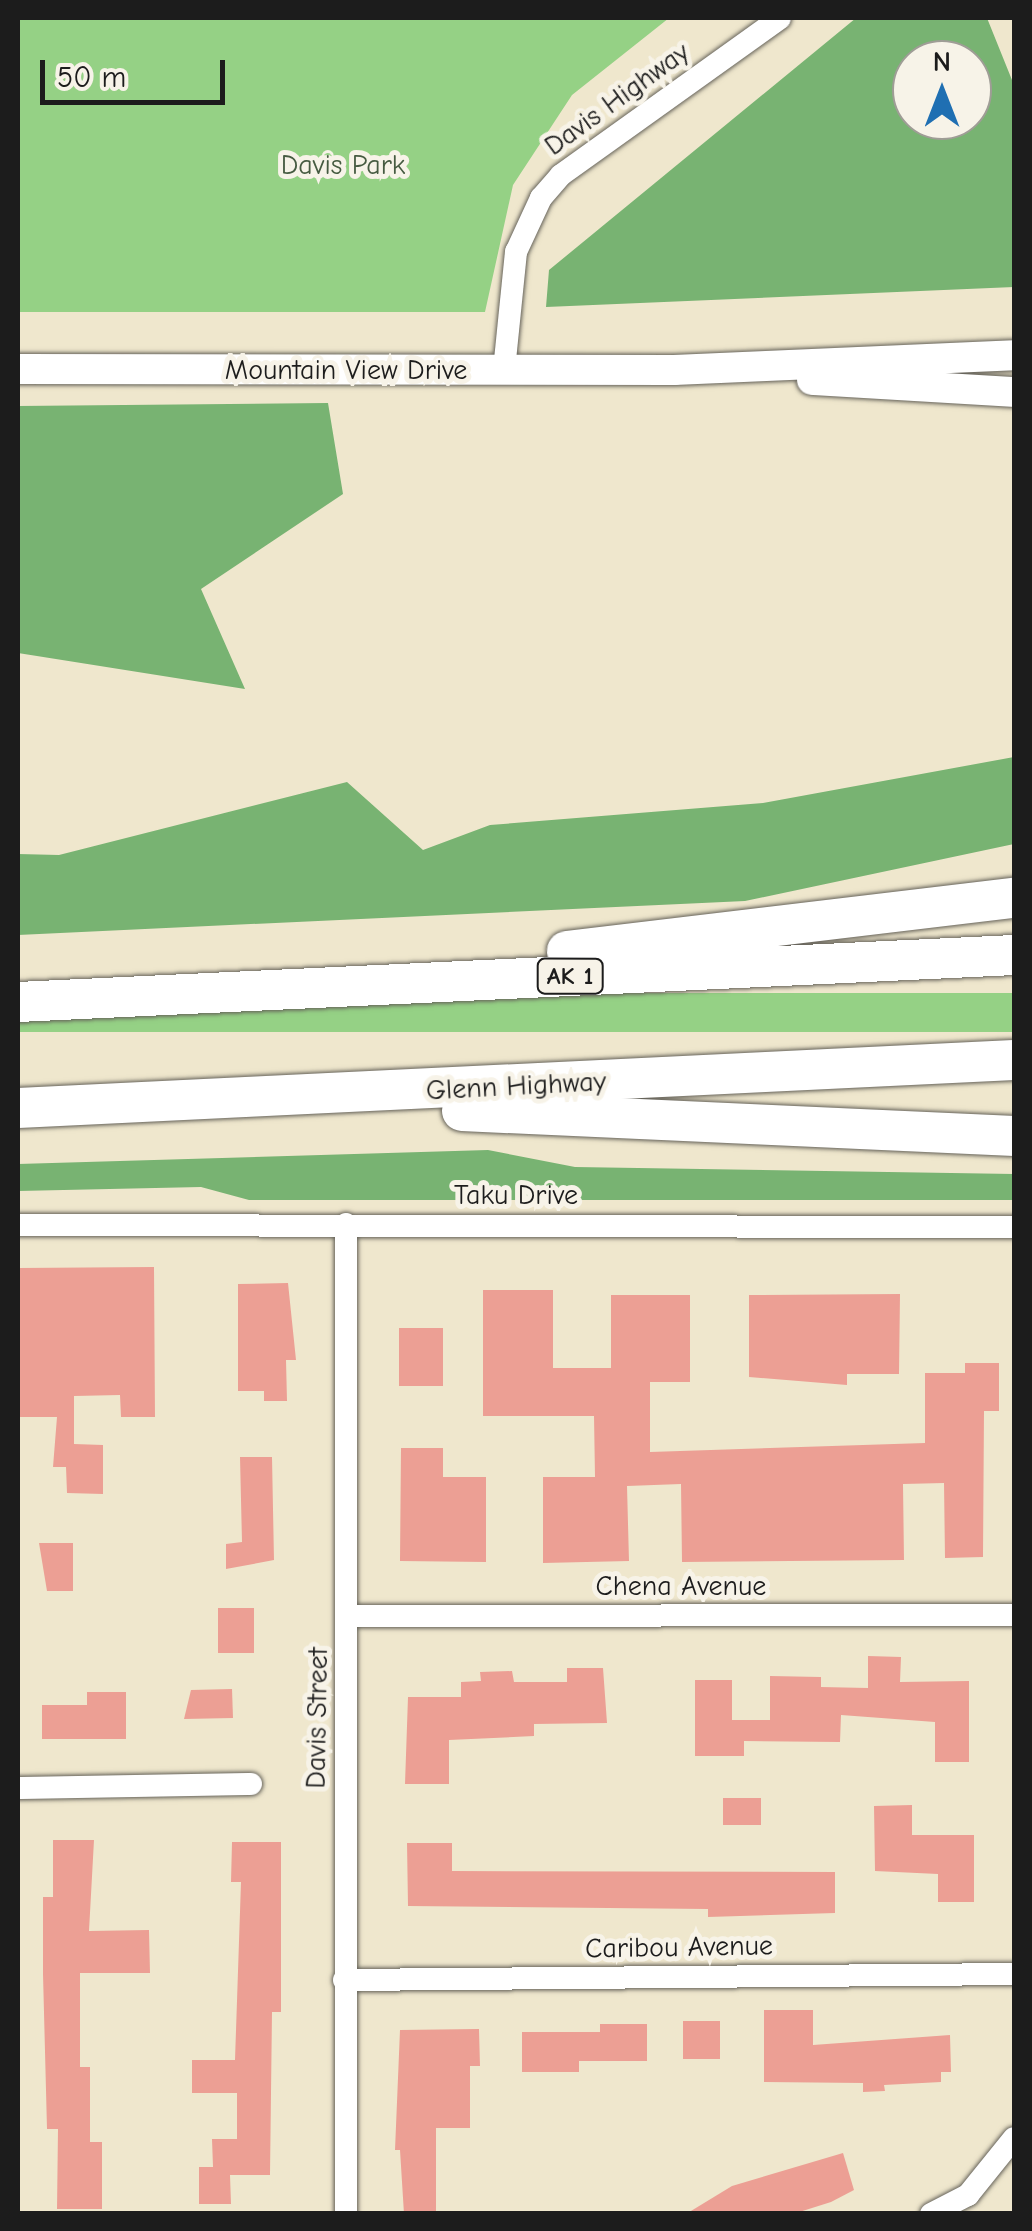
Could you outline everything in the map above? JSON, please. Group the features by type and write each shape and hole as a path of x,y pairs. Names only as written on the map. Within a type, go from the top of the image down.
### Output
{"highway":[{"path":"126,997 831,924 1014,898"},
{"name":"AK 1","path":"18,1002 1014,955"},
{"name":"Glenn Highway","path":"18,1108 278,1099 1014,1060"},
{"path":"278,1099 1014,1136"}],"street":[{"name":"Davis Highway","path":"504,370 516,252 542,198 561,175 780,18"},
{"name":"Mountain View Drive","path":"18,369 674,370 1014,355"},
{"name":"Mountain View Drive","path":"674,370 1014,392"},
{"name":"Davis Street","path":"346,1224 346,2214"},
{"name":"Taku Drive","path":"18,1226 1014,1227"},
{"name":"Chena Avenue","path":"348,1616 1014,1615"},
{"path":"18,1788 250,1784"},
{"name":"Caribou Avenue","path":"344,1980 1014,1974"},
{"path":"931,2214 968,2194 1014,2138"}],"green space":[{"name":"Davis Park","path":"18,18 669,18 572,95 513,185 485,312 18,312"},
{"path":"856,18 987,18 1014,85 1014,287 546,307 549,270"},
{"path":"328,403 343,494 201,589 245,689 18,653 18,406"},
{"path":"1014,757 1014,844 745,901 18,935 18,854 59,855 347,782 423,850 490,825 763,803"},
{"path":"18,993 1014,993 1014,1032 18,1032"},
{"path":"488,1150 575,1167 1014,1174 1014,1200 249,1200 201,1187 18,1191 18,1164"}],"building":[{"path":"154,1267 155,1417 121,1417 120,1395 74,1396 74,1444 103,1445 103,1494 67,1493 66,1467 53,1467 57,1417 18,1417 18,1268"},
{"path":"288,1283 296,1360 286,1360 287,1401 264,1401 264,1391 238,1391 238,1284"},
{"path":"483,1290 553,1290 553,1368 611,1368 611,1295 690,1295 690,1382 650,1382 650,1452 925,1443 925,1373 965,1373 965,1363 999,1363 999,1411 984,1411 983,1557 945,1558 944,1483 903,1484 904,1560 682,1562 681,1484 627,1486 629,1561 543,1563 543,1477 595,1477 594,1416 483,1416"},
{"path":"900,1294 899,1374 847,1374 847,1385 749,1377 749,1295"},
{"path":"399,1328 443,1328 443,1386 399,1386"},
{"path":"401,1448 443,1448 443,1477 486,1477 486,1562 400,1561"},
{"path":"240,1457 272,1457 274,1560 226,1569 226,1544 242,1542"},
{"path":"39,1543 73,1543 73,1591 47,1591"},
{"path":"218,1608 254,1608 254,1653 218,1653"},
{"path":"868,1656 901,1657 900,1682 969,1681 969,1762 935,1762 935,1722 841,1715 840,1742 744,1741 744,1756 695,1756 695,1680 732,1680 732,1720 770,1720 770,1676 821,1677 821,1687 868,1688"},
{"path":"567,1668 603,1668 607,1723 534,1724 534,1736 449,1740 449,1784 405,1784 408,1697 461,1697 461,1682 481,1681 480,1672 512,1671 514,1682 567,1682"},
{"path":"232,1689 233,1718 184,1719 191,1690"},
{"path":"87,1692 126,1692 126,1739 42,1739 42,1705 87,1705"},
{"path":"723,1798 761,1798 761,1825 723,1825"},
{"path":"912,1805 912,1835 974,1835 974,1902 938,1902 938,1874 875,1871 874,1806"},
{"path":"53,1840 94,1840 89,1931 149,1930 150,1973 80,1973 80,2067 90,2067 90,2142 102,2142 102,2209 57,2209 58,2129 47,2129 43,1974 43,1897 53,1897"},
{"path":"232,1842 281,1842 281,2012 272,2012 270,2175 230,2175 231,2204 199,2204 199,2167 213,2167 212,2139 237,2139 237,2093 192,2093 192,2060 235,2060 241,1882 231,1882"},
{"path":"407,1843 452,1843 452,1871 835,1872 835,1913 708,1917 708,1909 408,1906"},
{"path":"764,2010 813,2010 813,2045 950,2035 951,2072 941,2072 941,2082 884,2085 885,2091 863,2092 863,2083 764,2082"},
{"path":"683,2021 720,2021 720,2059 683,2059"},
{"path":"600,2024 647,2024 647,2061 579,2061 579,2072 522,2072 522,2032 600,2032"},
{"path":"479,2029 480,2066 470,2066 470,2128 436,2128 436,2214 404,2214 400,2150 395,2150 400,2030"},
{"path":"843,2153 854,2190 831,2202 793,2214 686,2214 732,2186"}]}
